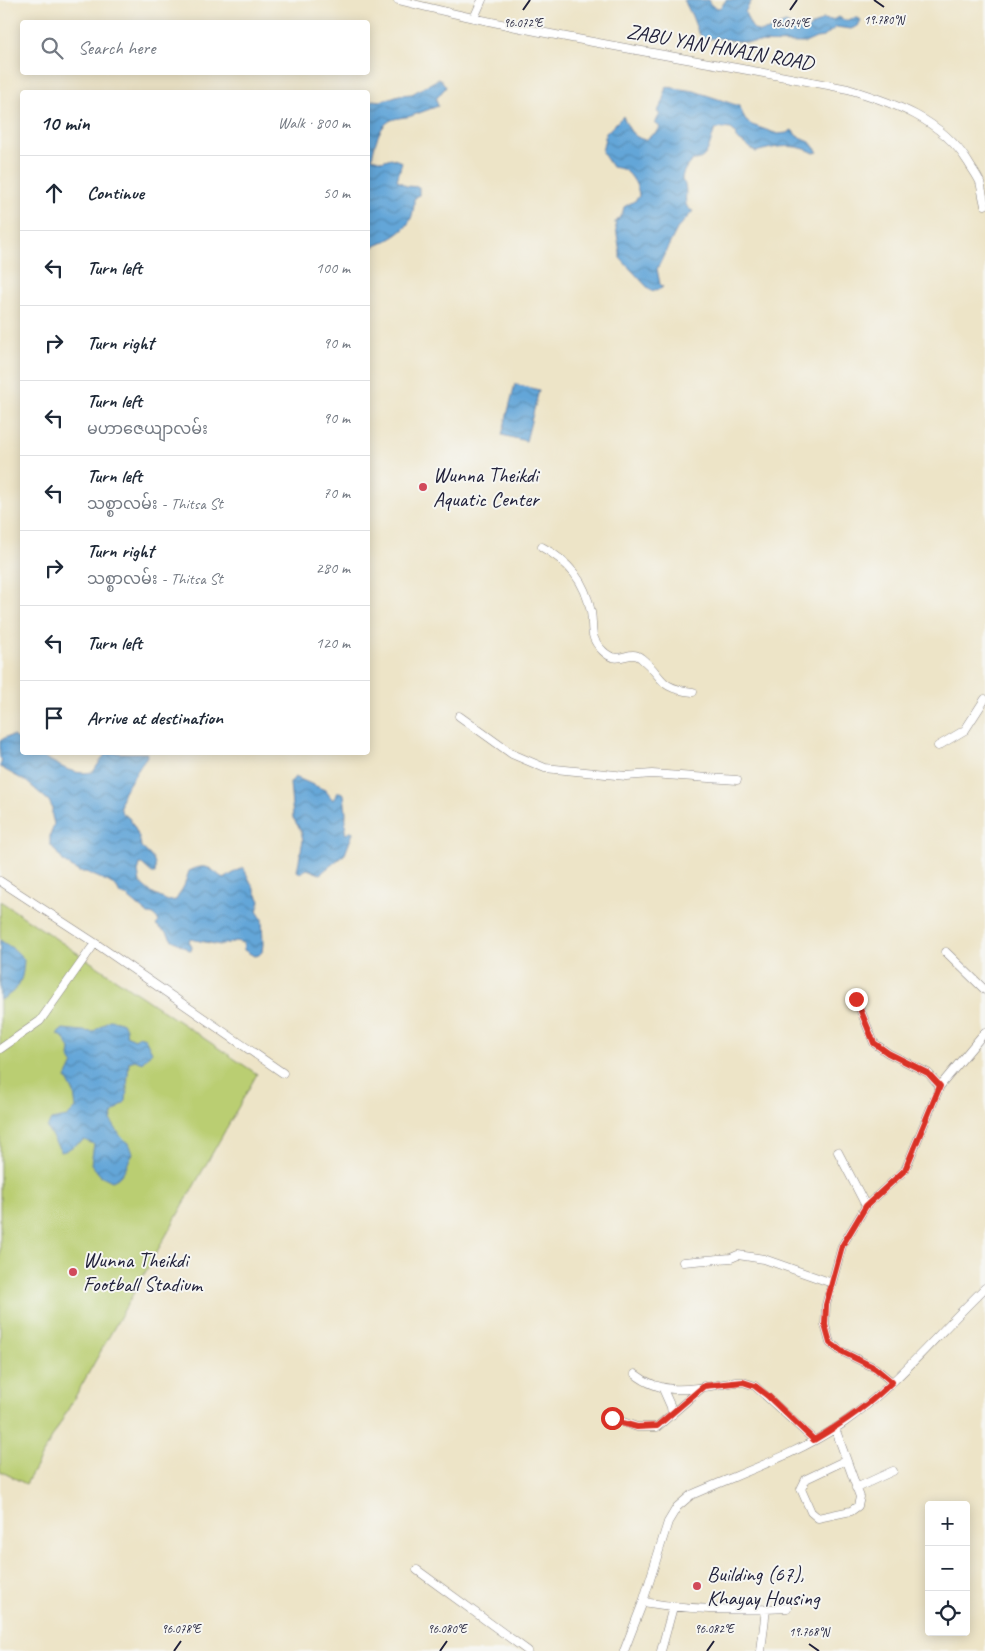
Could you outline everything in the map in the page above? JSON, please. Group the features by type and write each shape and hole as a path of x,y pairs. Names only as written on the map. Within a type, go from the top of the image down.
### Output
{"street":[{"name":"ZABU YAN HNAIN ROAD","path":"398,0 474,18 848,89 885,101 924,118 964,155 979,180 985,205"},
{"path":"474,18 482,0"},
{"path":"542,547 556,554 579,578 587,595 591,614 591,631 596,642 610,657 620,658 638,655 664,684 676,690 693,692"},
{"path":"938,746 965,730 985,699"},
{"path":"459,716 512,754 546,768 626,776 652,774 737,780"},
{"path":"0,881 95,943 283,1073"},
{"path":"0,1048 40,1020 95,943"},
{"path":"946,952 985,990"},
{"path":"856,999 874,1043 888,1053 928,1073 940,1086"},
{"path":"892,1382 875,1368 841,1351 830,1343 825,1325 826,1305 842,1246 866,1206 905,1170 940,1086 985,1032"},
{"path":"838,1152 866,1206"},
{"path":"683,1262 738,1256 764,1259 832,1283"},
{"path":"624,1651 643,1602 668,1522 677,1507 691,1495 795,1450 835,1428 875,1398 985,1288"},
{"path":"635,1374 643,1380 663,1389 681,1389 743,1382 755,1386 814,1440"},
{"path":"612,1418 637,1427 650,1428 657,1426 704,1386"},
{"path":"663,1389 671,1407 672,1415"},
{"path":"835,1428 860,1498 858,1506 851,1511 818,1518 811,1512 801,1489 806,1479 846,1460"},
{"path":"856,1488 893,1471"},
{"path":"417,1570 528,1651"},
{"path":"643,1602 673,1607 766,1610 786,1608"},
{"path":"661,1651 673,1607"},
{"path":"761,1651 766,1610"}],"green space":[{"name":"Wunna Theikdi Football Stadium","path":"0,901 257,1074 26,1484 0,1471"}],"water":[{"path":"684,0 708,0 711,5 718,8 726,0 752,0 745,12 752,27 759,31 769,30 786,23 794,28 807,29 823,19 832,20 839,17 845,20 858,18 861,20 858,26 851,29 836,27 824,37 805,43 743,42 718,38 708,39 702,37 698,32"},
{"path":"440,78 446,87 436,99 438,106 411,116 391,120 379,134 372,158 382,161 391,158 402,162 397,180 406,186 419,187 419,195 414,199 411,219 402,231 370,248 370,103 372,100 381,101 399,95 412,94"},
{"path":"667,87 694,91 739,106 746,121 752,125 778,134 787,133 792,130 797,136 809,141 818,152 814,153 786,146 756,152 736,138 735,132 731,129 722,128 715,130 708,150 702,157 693,160 683,173 682,181 686,189 686,204 693,211 677,229 657,269 660,284 663,287 651,291 620,258 615,222 622,215 624,207 639,196 638,189 630,175 623,169 612,167 602,152 606,133 623,116 631,131 641,139 645,140 658,131 660,127 655,123 660,114 657,112 664,100 664,92"},
{"path":"515,384 539,390 526,441 502,435"},
{"path":"13,736 20,741 20,755 38,755 65,768 82,773 93,772 105,755 147,755 125,790 121,805 122,813 129,818 135,828 141,847 150,855 155,865 155,873 152,873 140,864 138,872 140,883 153,894 168,901 176,900 184,886 189,871 195,868 208,868 224,879 243,867 260,901 257,911 262,919 262,952 254,956 244,950 243,943 236,941 220,945 190,939 191,951 171,939 168,934 156,925 159,922 155,916 148,914 128,897 120,894 117,888 109,882 86,872 79,872 64,862 50,844 50,836 54,824 52,807 49,801 27,782 0,767 2,760 0,758 0,741 6,737"},
{"path":"295,777 325,790 333,800 338,792 344,794 346,813 345,833 352,831 353,833 345,854 320,874 307,869 300,873 297,871 303,840 301,831 293,818 290,783"},
{"path":"0,940 24,959 23,973 19,984 12,992 0,1000"},
{"path":"109,1020 122,1023 126,1028 126,1035 135,1039 139,1036 145,1038 152,1052 142,1063 135,1060 129,1062 126,1101 113,1114 111,1121 121,1137 129,1143 133,1153 119,1177 112,1181 100,1175 91,1164 94,1144 84,1140 61,1152 47,1128 51,1120 67,1117 76,1108 74,1093 66,1078 73,1063 69,1057 70,1049 63,1037 57,1034 63,1029 93,1032"}],"place":[{"name":"Wunna Theikdi Aquatic Center","path":"423,487"},
{"name":"Wunna Theikdi Football Stadium","path":"73,1272"},
{"name":"Building (67), Khayay Housing","path":"697,1586"}],"route":[{"path":"612,1418 637,1427 650,1428 665,1421 704,1386 743,1382 755,1386 768,1396 814,1440 840,1425 892,1382 875,1368 841,1351 830,1343 825,1325 826,1305 842,1246 866,1206 905,1170 940,1086 928,1073 888,1053 874,1043 856,999"}]}
